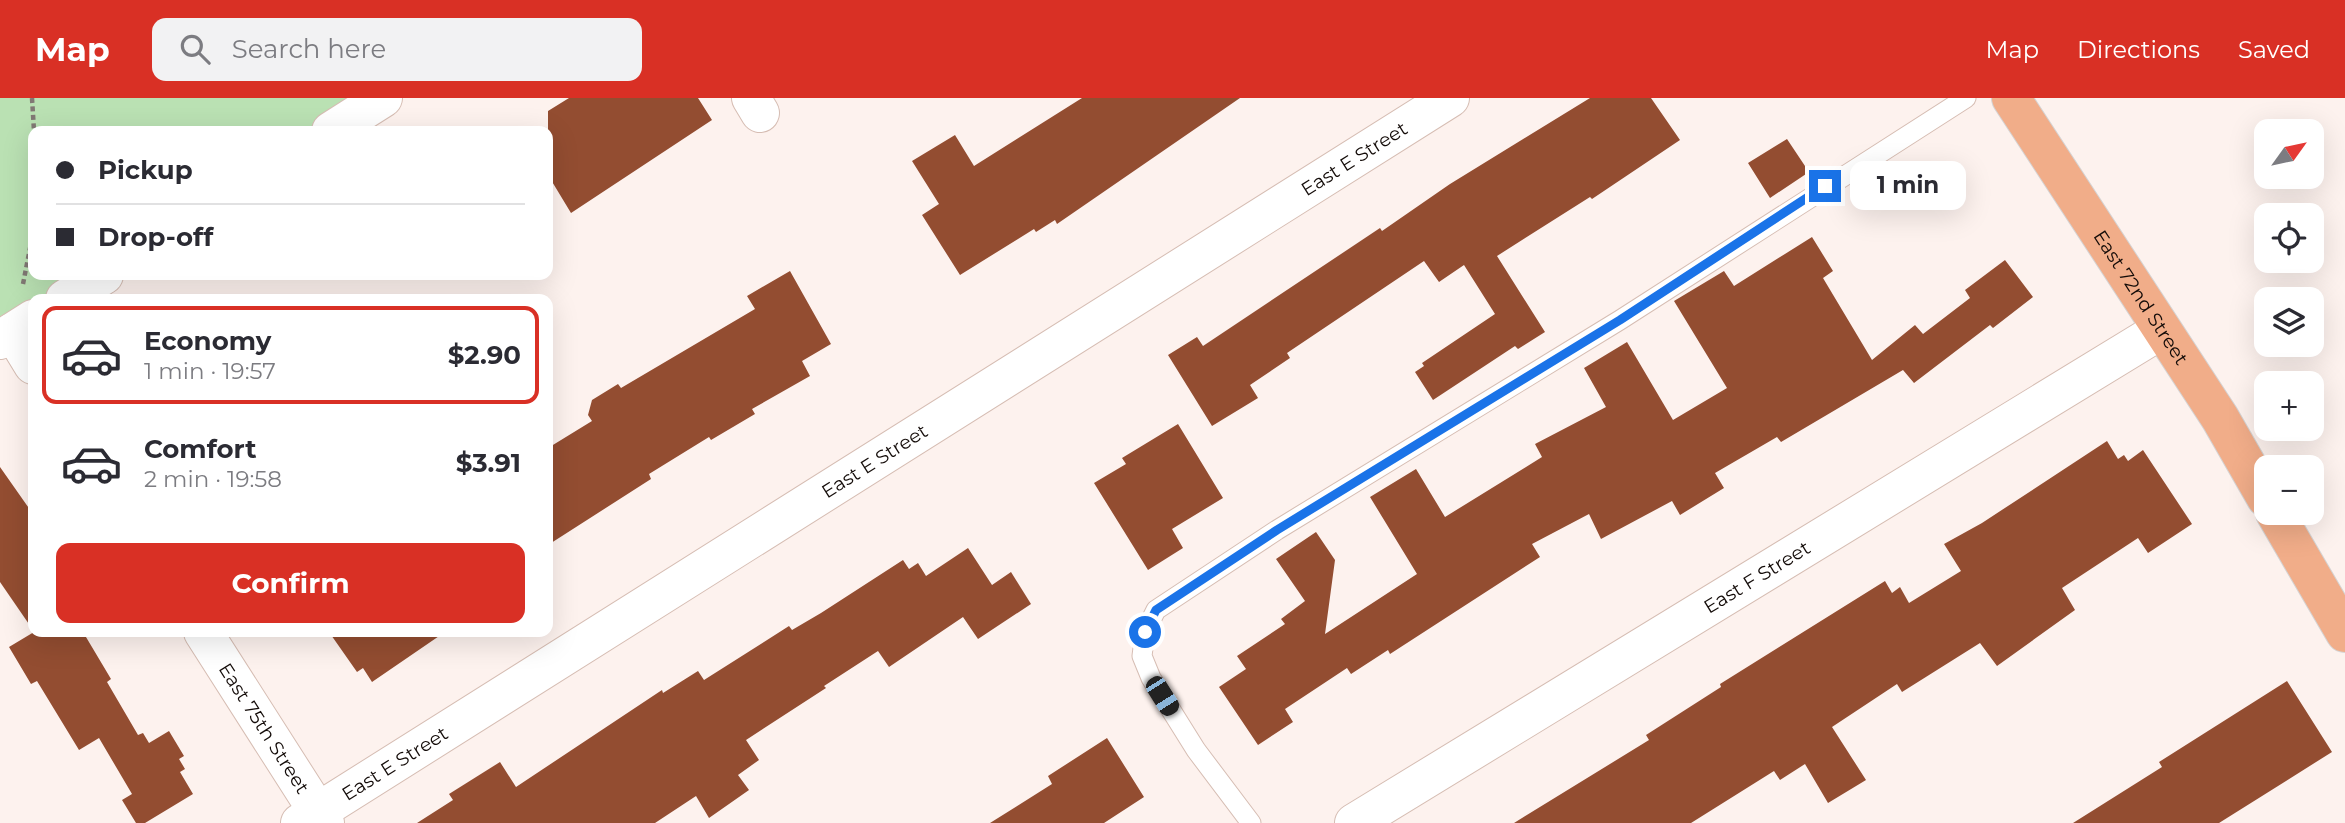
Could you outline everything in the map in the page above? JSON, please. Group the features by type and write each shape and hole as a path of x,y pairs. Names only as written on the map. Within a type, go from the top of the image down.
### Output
{"main road":[{"name":"East 72nd Street","path":"2011,98 2220,418 2254,477"},
{"path":"2282,525 2345,633"}],"street":[{"path":"339,126 383,98"},
{"name":"East E Street","path":"314,819 1450,98"},
{"path":"73,294 96,280"},
{"name":"East F Street","path":"1354,823 2161,330"},
{"path":"15,331 28,356"},
{"name":"East 75th Street","path":"206,637 314,819"}],"lane":[{"path":"1251,823 1196,750 1151,678 1142,656 1145,632 1156,610 1277,530 1620,320 1966,98"}],"path":[{"path":"32,98 34,126"}],"green space":[{"path":"0,98 383,98 339,126 28,126 28,280 96,280 73,294 28,294 28,322 0,340"}],"building":[{"path":"569,98 698,98 712,120 571,213 553,183 553,126 548,126 548,111"},
{"path":"1082,98 1240,98 1057,224 1055,220 1036,232 1034,229 960,275 922,215 939,204 912,161 955,135 974,166"},
{"path":"1590,98 1651,98 1680,140 1592,199 1590,197 1497,256 1545,332 1518,349 1515,346 1433,400 1415,372 1424,366 1422,363 1495,314 1464,265 1439,282 1424,261 1287,353 1290,358 1250,385 1258,398 1212,426 1168,355 1197,337 1203,346 1380,228 1382,231 1450,184"},
{"path":"1787,139 1809,172 1770,198 1748,163"},
{"path":"1812,237 1833,271 1823,278 1872,360 1915,325 1923,334 1970,298 1965,290 2005,260 2033,297 1993,328 1990,325 1914,383 1903,370 1781,442 1777,437 1715,473 1724,488 1680,515 1672,501 1601,539 1589,514 1532,544 1540,557 1390,654 1388,650 1351,674 1347,668 1285,709 1293,722 1258,745 1219,687 1246,669 1237,656 1285,624 1281,619 1305,601 1276,559 1316,532 1335,560 1325,634 1417,574 1370,497 1416,469 1445,517 1542,457 1535,444 1606,407 1584,368 1627,342 1673,420 1727,388 1674,301 1724,271 1734,286"},
{"path":"790,271 831,344 802,361 810,376 752,409 755,414 711,440 709,437 649,474 651,479 553,542 553,445 592,421 588,415 592,400 618,384 621,388 755,309 747,296"},
{"path":"1178,424 1223,498 1172,529 1183,548 1148,570 1094,483 1126,464 1122,458"},
{"path":"2107,441 2118,459 2124,455 2128,461 2143,450 2192,524 2148,553 2138,538 2062,588 2075,610 1997,666 1980,643 1902,692 1897,684 1832,727 1866,780 1828,803 1805,764 1780,780 1774,771 1691,823 1514,823 1649,740 1646,735 1721,687 1720,684 1885,581 1892,593 1900,587 1909,603 1961,571 1944,544 1982,523"},
{"path":"0,467 28,507 28,623 0,582"},
{"path":"968,548 992,585 1011,572 1031,604 978,639 963,617 889,667 878,651 824,686 826,688 746,740 759,760 738,775 749,790 709,818 696,796 655,823 417,823 453,800 449,794 500,762 516,787 662,690 663,693 698,671 704,680 789,626 792,630 821,613 903,560 909,569 918,563 926,576"},
{"path":"28,636 86,637 111,679 107,682 138,735 143,733 149,743 169,731 184,756 179,759 185,769 180,772 193,794 145,823 136,823 122,800 132,794 99,738 79,750 37,681 31,684 9,647"},
{"path":"332,637 438,637 372,682 363,668 357,672"},
{"path":"2287,681 2332,752 2219,823 2073,823 2162,767 2159,762"},
{"path":"1107,738 1144,797 1104,823 990,823 1052,784 1048,776"}],"route":[{"path":"1145,632 1156,610 1277,530 1620,320 1825,186"}]}
